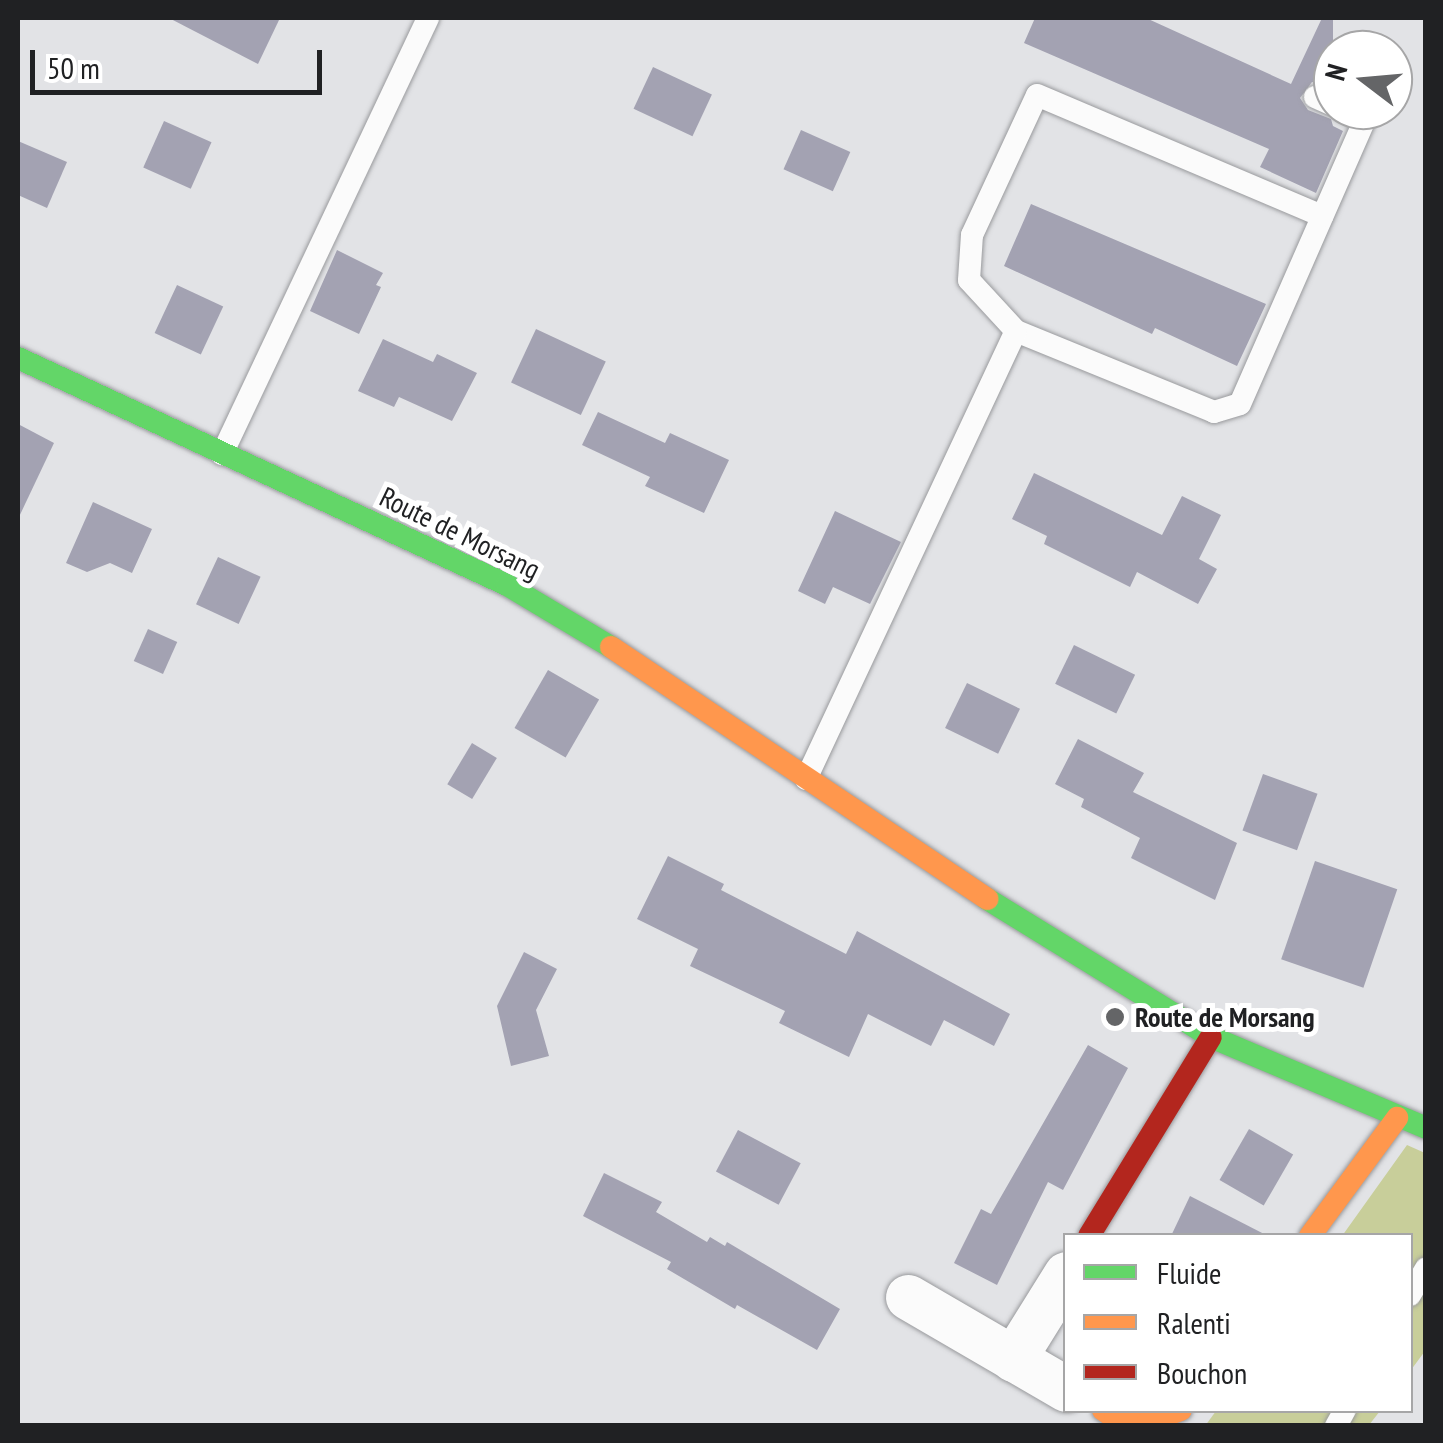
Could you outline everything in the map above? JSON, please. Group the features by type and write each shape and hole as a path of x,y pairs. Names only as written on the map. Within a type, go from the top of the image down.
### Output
{"street":[{"name":"Route de Morsang","path":"18,358 507,585 637,662 999,907 1210,1037 1426,1128"},
{"path":"1092,1233 1210,1037"},
{"path":"1312,1233 1397,1118"},
{"path":"1014,1359 1063,1279"},
{"path":"908,1297 1063,1387"},
{"path":"1107,1413 1148,1422 1173,1413"}],"lane":[{"path":"222,454 428,18"},
{"path":"1322,216 1037,96 972,235 969,280 1016,331 1214,412 1240,404 1360,130"},
{"path":"806,779 1016,331"},
{"path":"1413,1290 1426,1268"}],"green space":[{"path":"1407,1145 1425,1153 1425,1351 1413,1367 1413,1233 1344,1233"},
{"path":"1215,1413 1378,1413 1369,1425 1205,1426"}],"building":[{"path":"169,18 280,18 258,64"},
{"path":"1035,18 1146,18 1291,84 1313,37 1313,82 1300,98 1313,112 1313,130 1343,131 1316,193 1260,167 1269,149 1024,43"},
{"path":"1322,18 1333,18 1333,30 1316,30"},
{"path":"653,67 712,94 692,136 634,109"},
{"path":"164,121 212,142 191,189 143,168"},
{"path":"801,130 850,152 833,191 784,169"},
{"path":"18,141 67,162 47,208 18,195"},
{"path":"1031,204 1266,304 1237,366 1155,328 1152,334 1004,266"},
{"path":"337,250 383,273 376,285 381,287 359,334 310,311"},
{"path":"177,285 223,307 201,355 155,333"},
{"path":"536,329 606,362 581,415 511,382"},
{"path":"383,339 433,362 437,354 477,373 452,421 399,397 394,407 358,391"},
{"path":"598,412 665,443 670,433 729,460 704,513 645,486 650,477 582,445"},
{"path":"18,424 54,443 18,519"},
{"path":"1034,473 1162,535 1182,496 1221,515 1199,559 1217,569 1198,604 1137,572 1130,587 1044,544 1047,536 1012,519"},
{"path":"93,502 152,529 132,573 110,563 87,572 66,563"},
{"path":"835,511 901,542 870,604 833,587 825,604 798,591"},
{"path":"218,557 261,577 239,624 196,604"},
{"path":"148,629 177,642 163,674 134,661"},
{"path":"1074,645 1135,675 1116,713 1055,684"},
{"path":"548,670 599,700 566,758 514,728"},
{"path":"967,683 1020,709 998,754 945,728"},
{"path":"1078,739 1144,773 1133,792 1237,843 1215,900 1131,858 1140,838 1081,807 1084,799 1055,784"},
{"path":"472,743 497,758 472,799 447,784"},
{"path":"1263,774 1318,794 1297,850 1242,830"},
{"path":"668,856 724,884 721,890 846,954 857,931 1010,1014 994,1046 944,1020 931,1046 868,1014 849,1057 779,1023 785,1011 690,966 698,949 637,919"},
{"path":"1315,861 1397,889 1363,988 1281,959"},
{"path":"524,952 557,969 536,1010 549,1056 511,1066 497,1006"},
{"path":"1088,1045 1128,1068 1063,1190 1048,1182 997,1285 954,1263 981,1209 991,1214"},
{"path":"1249,1129 1293,1154 1264,1206 1220,1180"},
{"path":"738,1130 801,1163 779,1205 716,1171"},
{"path":"604,1173 662,1202 656,1212 707,1242 710,1237 725,1246 727,1242 840,1309 817,1350 737,1305 735,1309 667,1269 671,1262 583,1216"},
{"path":"1190,1196 1262,1233 1172,1233"}],"traffic: fast":[{"path":"18,358 507,585 611,647"},
{"path":"987,899 1211,1037 1426,1128"}],"traffic: slow":[{"path":"611,647 987,899"},
{"path":"1312,1233 1397,1118"},
{"path":"1108,1413 1115,1418 1148,1422 1173,1413"}],"traffic: jam":[{"path":"1091,1233 1211,1037"}],"place":[{"name":"Route de Morsang","path":"1115,1017"}]}
